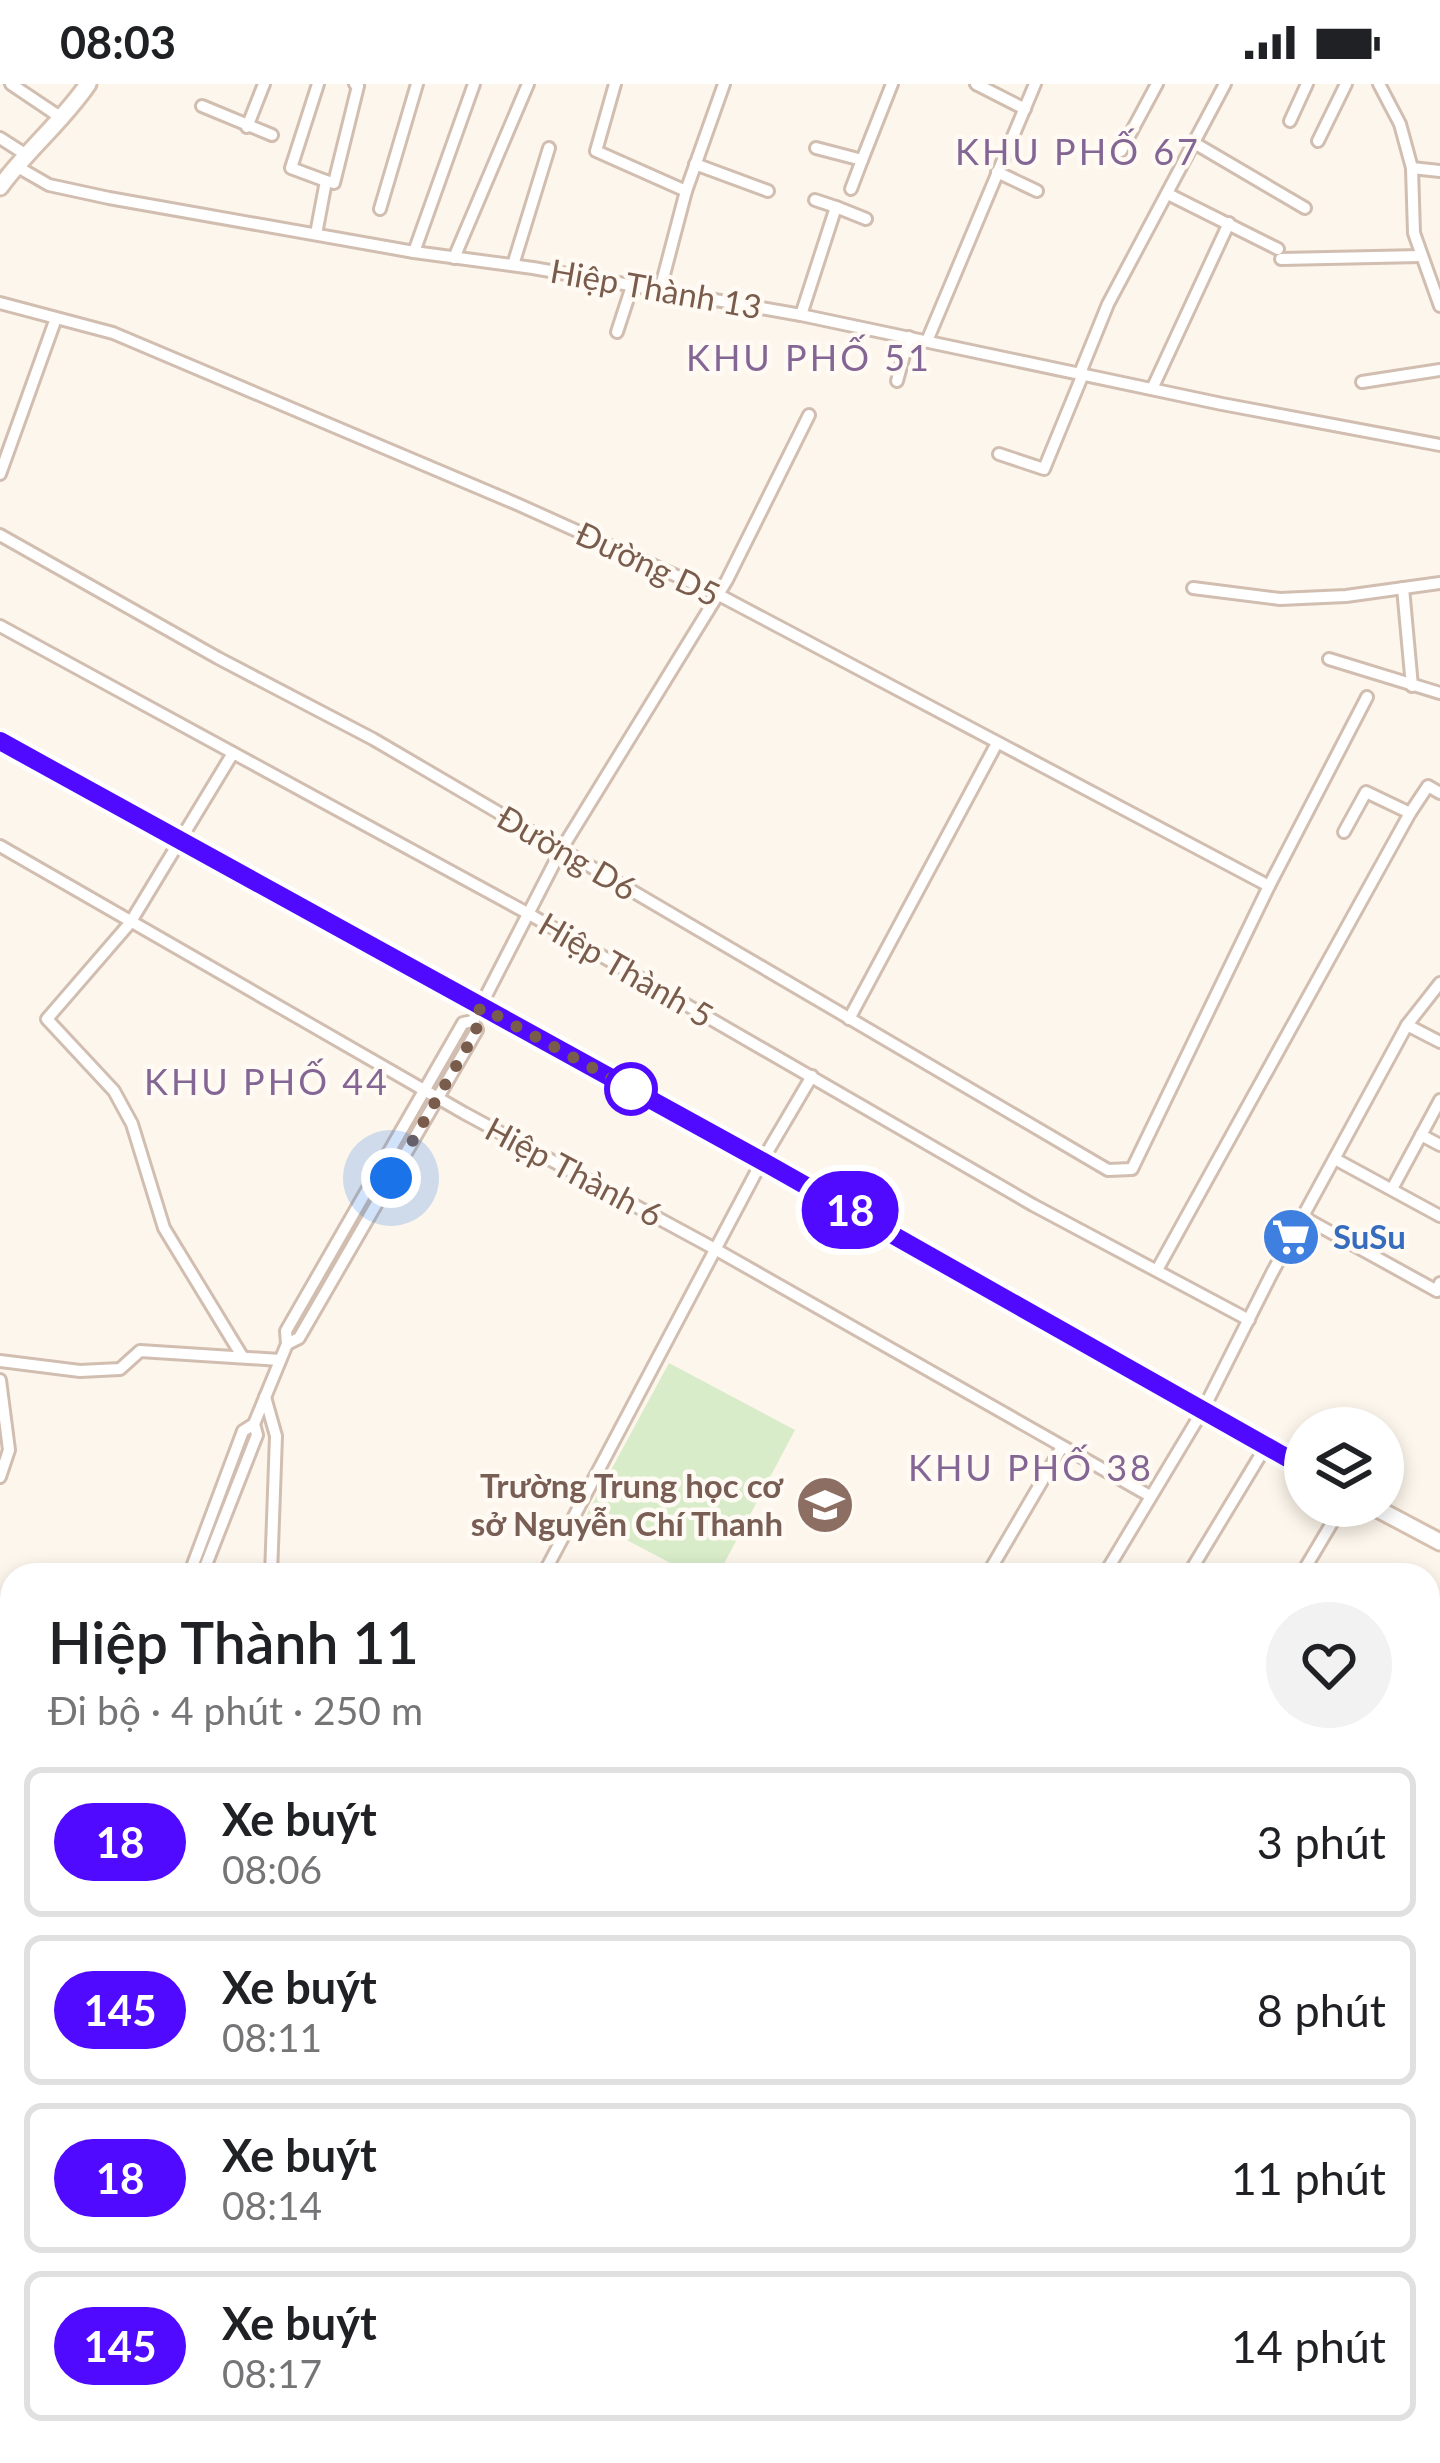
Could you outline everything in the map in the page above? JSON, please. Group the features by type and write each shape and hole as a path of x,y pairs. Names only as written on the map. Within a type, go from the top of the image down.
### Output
{"main road":[{"path":"0,187 20,160 63,119 88,84"},
{"path":"0,742 477,1014 762,1161 1284,1456"},
{"path":"1404,1523 1440,1542"}],"street":[{"path":"11,84 63,119"},
{"path":"248,127 264,84"},
{"path":"318,84 291,168 334,183 355,84"},
{"path":"380,209 417,84"},
{"path":"414,253 474,84"},
{"path":"454,258 528,84"},
{"path":"615,84 596,151 686,191"},
{"path":"660,290 686,191 724,84"},
{"path":"851,189 892,84"},
{"path":"976,84 1025,109"},
{"path":"927,341 1035,84"},
{"path":"1121,151 1157,84"},
{"path":"999,454 1044,470 1108,304 1225,84"},
{"path":"1290,121 1307,84"},
{"path":"1318,141 1346,84"},
{"path":"1379,84 1400,124 1412,168 1414,233 1440,306"},
{"path":"202,106 272,135"},
{"name":"Hiệp Thành 13","path":"0,138 49,185 414,253 801,314 1440,445"},
{"path":"1196,144 1305,208"},
{"path":"512,266 549,148"},
{"path":"816,148 862,160"},
{"path":"695,164 768,191"},
{"path":"1412,168 1440,171"},
{"path":"997,172 1037,191"},
{"path":"316,234 326,181"},
{"path":"1168,194 1280,254 1421,256"},
{"path":"815,200 866,219"},
{"path":"801,314 836,207"},
{"path":"1152,389 1229,224"},
{"path":"616,332 632,286"},
{"name":"Đường D5","path":"0,303 113,333 719,595 1269,886"},
{"path":"0,474 55,321"},
{"path":"897,381 909,337"},
{"path":"1363,382 1440,370"},
{"path":"287,1344 299,1338 477,1030 477,1014 561,850 719,595 809,415"},
{"name":"Đường D6","path":"0,535 373,739 1108,1170 1132,1169 1269,886"},
{"path":"1193,588 1280,599 1440,583"},
{"path":"1403,588 1412,686"},
{"name":"Hiệp Thành 5","path":"0,626 529,914 1033,1205 1249,1320"},
{"path":"1329,659 1440,692"},
{"path":"1269,886 1367,697"},
{"path":"849,1019 998,743"},
{"path":"233,754 130,922 47,1019 114,1091 132,1124 164,1228 242,1356"},
{"path":"1157,1270 1410,813 1429,786 1440,793"},
{"path":"1344,832 1366,792 1410,813"},
{"name":"Hiệp Thành 6","path":"0,846 425,1091 1150,1496"},
{"path":"1111,1563 1203,1410 1407,1025 1440,983"},
{"path":"194,1563 243,1432 254,1424 287,1344 286,1331 464,1023 477,1014"},
{"path":"1407,1025 1440,1042"},
{"path":"549,1563 762,1161 812,1076"},
{"path":"1392,1189 1440,1100"},
{"path":"1421,1135 1440,1145"},
{"path":"1335,1159 1440,1216"},
{"path":"1303,1217 1438,1287"},
{"path":"0,1361 80,1371 120,1369 140,1351 280,1360"},
{"path":"0,1380 5,1449 0,1477"},
{"path":"265,1397 276,1436 271,1563"},
{"path":"207,1563 257,1436 254,1424"},
{"path":"1195,1563 1266,1446"},
{"path":"994,1563 1062,1447"},
{"path":"1308,1563 1330,1527"}],"green space":[{"path":"669,1363 795,1430 724,1563 670,1563 585,1518"}],"bus line":[{"name":"18","path":"0,741 762,1161 1284,1456"}],"place":[{"name":"SuSu","path":"1291,1237"},
{"name":"Trường Trung học cơ sở Nguyễn Chí Thanh","path":"825,1505"}],"district":[{"name":"KHU PHỐ 67","path":"1078,152"},
{"name":"KHU PHỐ 51","path":"809,358"},
{"name":"KHU PHỐ 44","path":"267,1082"},
{"name":"KHU PHỐ 38","path":"1031,1468"}],"route":[{"path":"391,1178 477,1030 473,1021 481,1007 642,1095 631,1089"}]}
